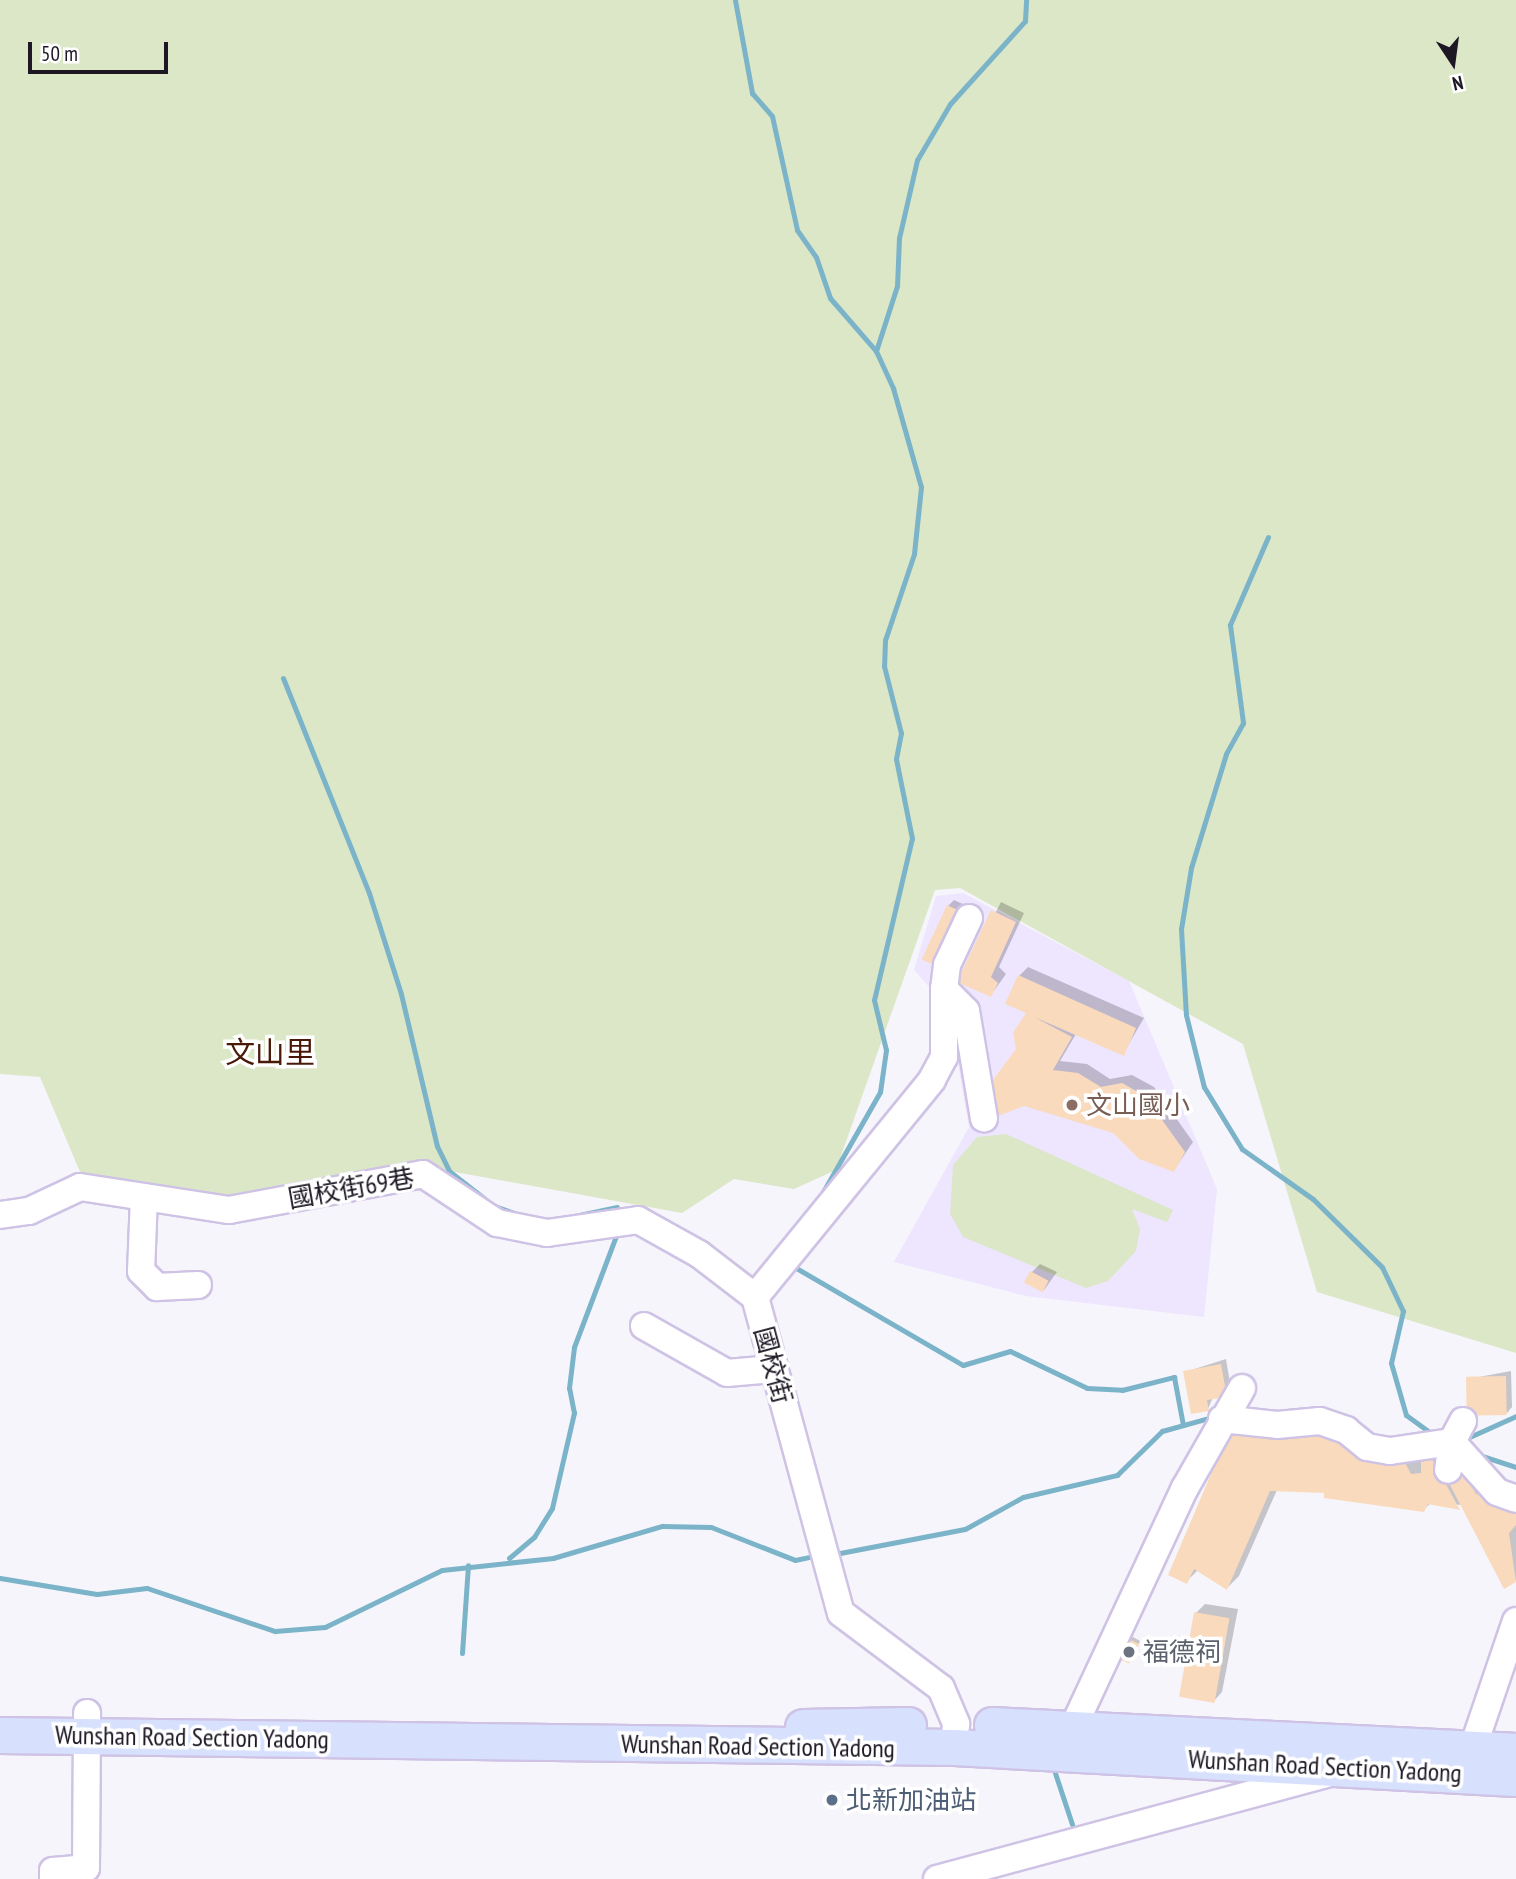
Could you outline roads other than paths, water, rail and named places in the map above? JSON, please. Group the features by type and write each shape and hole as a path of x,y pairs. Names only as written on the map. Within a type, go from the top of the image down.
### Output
{"main road":[{"name":"Wunshan Road Section Yadong","path":"0,1712 87,1724 1076,1740 1468,1760 1516,1778"},
{"name":"Wunshan Road Section Yadong","path":"0,1735 87,1724"},
{"name":"Wunshan Road Section Yadong","path":"1076,1740 1355,1767 1468,1760 1516,1751"}],"street":[{"name":"國校街","path":"955,1736 941,1688 841,1613 755,1297 932,1080 944,1057 944,989 947,965 969,918"},
{"path":"944,989 966,1011 984,1118"},
{"name":"國校街69巷","path":"0,1215 29,1211 80,1187 229,1210 423,1174 497,1223 547,1233 638,1220 699,1254 755,1297"},
{"path":"144,1197 141,1271 157,1287 198,1285"},
{"path":"644,1326 727,1373 773,1369"},
{"path":"1076,1740 1222,1419 1242,1388"},
{"path":"1222,1419 1277,1425 1320,1421 1346,1430 1367,1447 1390,1451 1458,1431"},
{"path":"1448,1470 1458,1431"},
{"path":"1458,1431 1497,1492 1516,1499"},
{"path":"1468,1760 1516,1621"},
{"path":"53,1879 53,1871 86,1868 87,1724"},
{"path":"937,1879 1355,1767"}],"waterway":[{"path":"735,0 752,93 772,116 797,230 816,257 830,298 876,351 893,388 921,487 914,554 885,640 884,666 901,733 896,759 912,838 874,1000 886,1050 880,1092 820,1197"},
{"path":"876,351 897,286 899,238 917,160 950,104 1025,21 1026,0"},
{"path":"1268,537 1230,625 1243,723 1226,754 1191,868 1181,929 1186,1015 1204,1087 1242,1149 1313,1199 1382,1267 1403,1311 1391,1363 1406,1415 1434,1435"},
{"path":"283,678 369,893 401,994 437,1146 449,1171 485,1199"},
{"path":"492,1205 519,1215"},
{"path":"570,1217 617,1207"},
{"path":"509,1558 534,1537 552,1508 574,1413 569,1388 574,1347 617,1233"},
{"path":"791,1265 963,1365 1010,1351 1087,1388 1122,1390 1174,1377 1183,1425"},
{"path":"1465,1439 1516,1416"},
{"path":"840,1553 965,1529 1023,1497 1117,1475 1162,1431 1209,1418"},
{"path":"1479,1455 1516,1467"},
{"path":"0,1578 97,1594 147,1588 275,1631 325,1627 442,1570 553,1558 662,1526 711,1527 795,1560 809,1557"},
{"path":"462,1653 468,1565"},
{"path":"1055,1773 1072,1824"}],"place":[{"name":"文山國小","path":"1072,1105"},
{"name":"福德祠","path":"1129,1652"},
{"name":"北新加油站","path":"832,1800"}],"district":[{"name":"文山里","path":"270,1052"}]}
